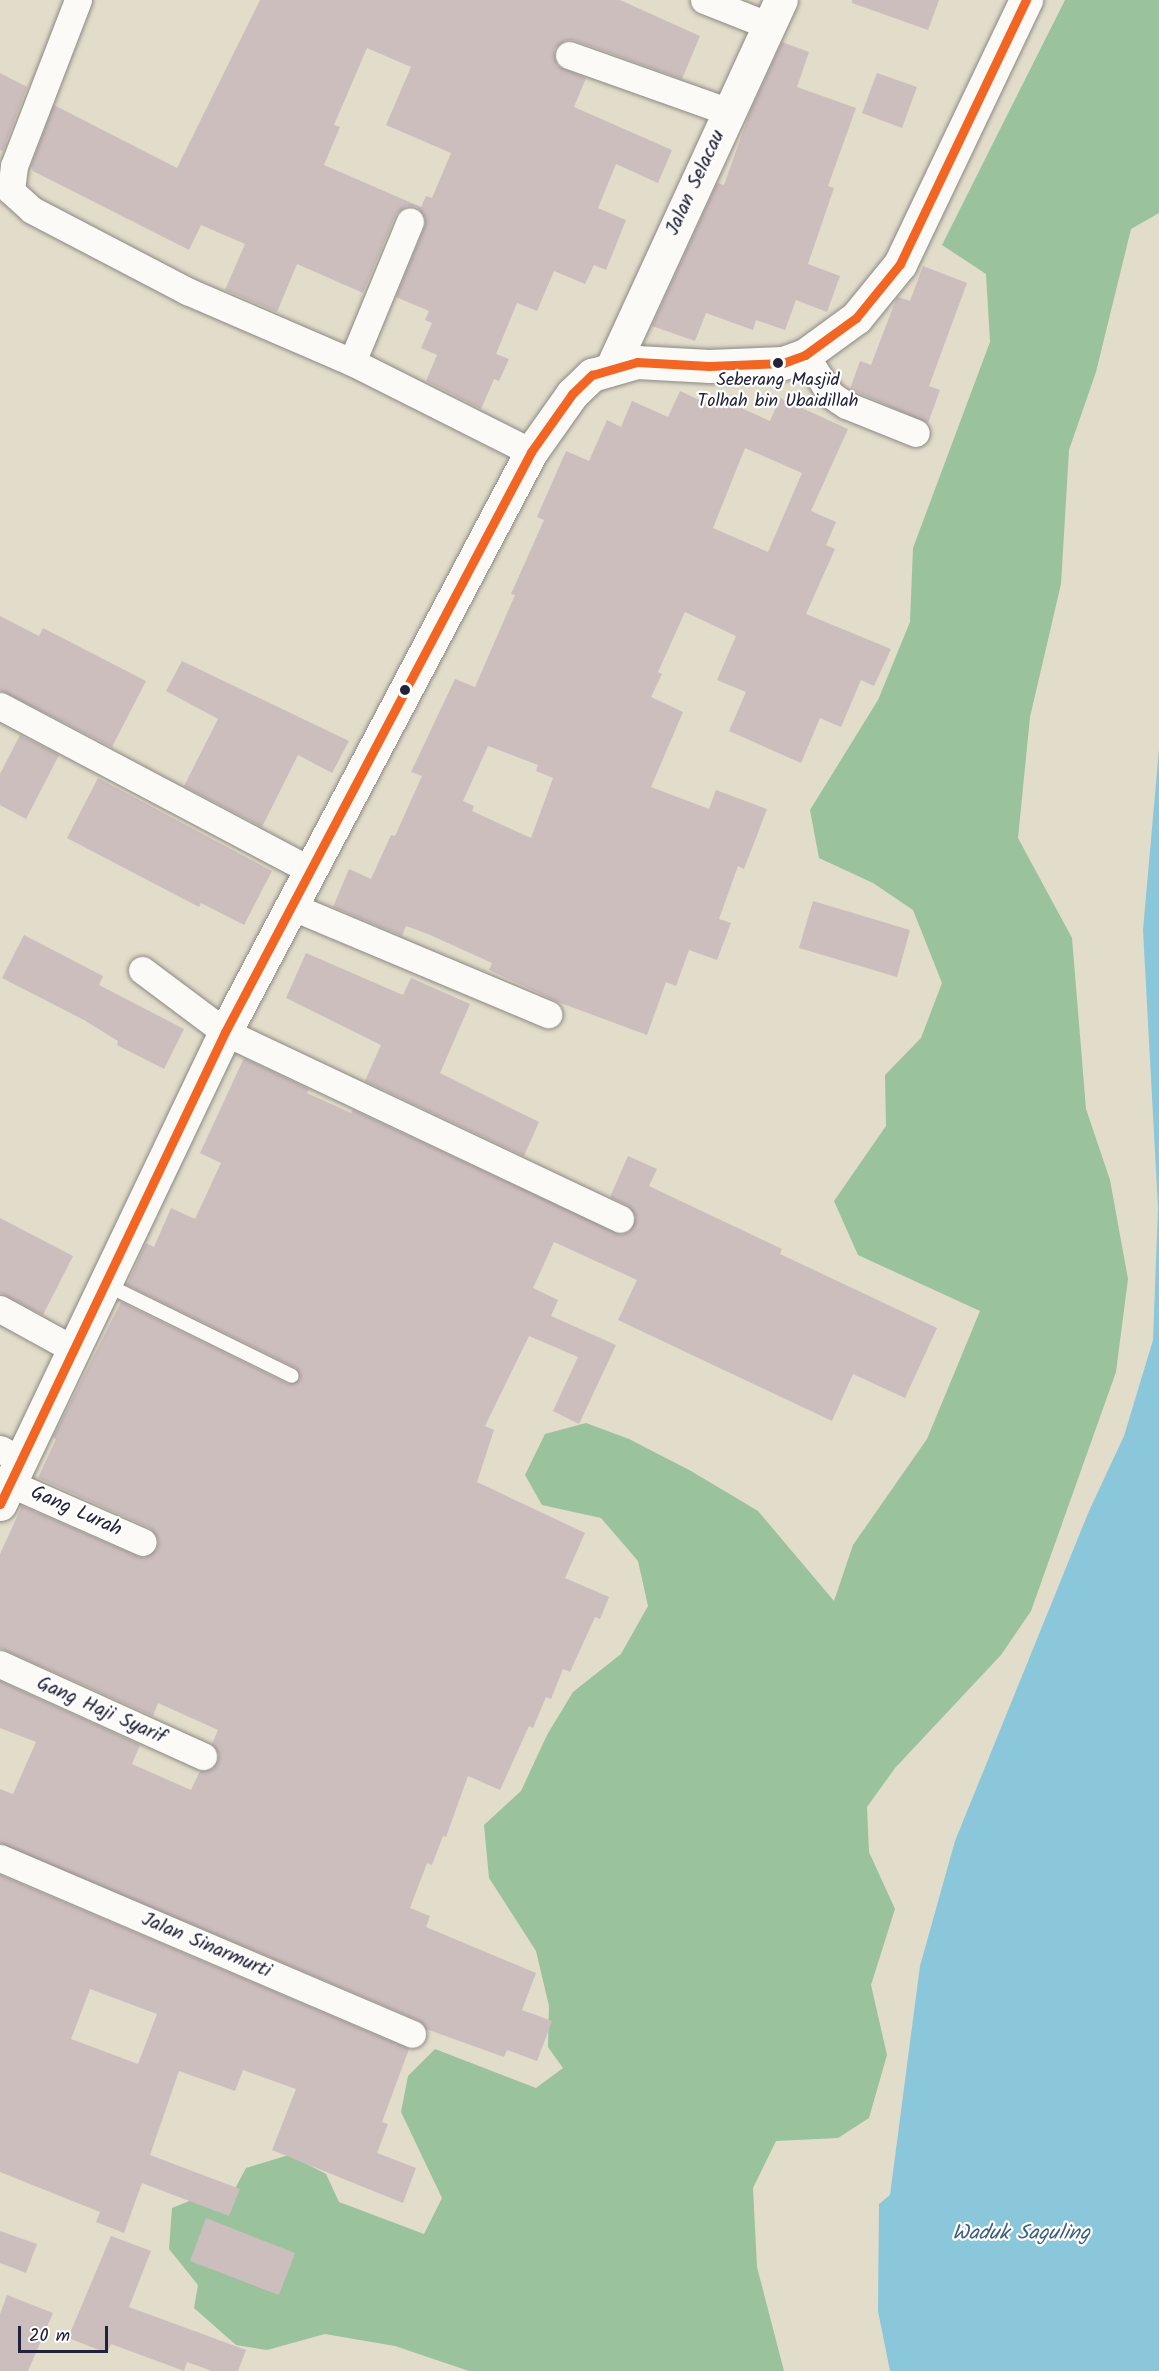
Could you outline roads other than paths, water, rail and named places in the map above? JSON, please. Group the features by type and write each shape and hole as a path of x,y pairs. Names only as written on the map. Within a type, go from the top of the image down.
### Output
{"main road":[{"path":"7,1474 225,1032 293,907 531,452 572,394 592,375 612,367 638,363 767,365 805,355 856,318 900,264 1026,0"},
{"name":"Jalan Selacau","path":"612,367 776,13"}],"street":[{"path":"78,0 14,166 11,191 32,210 187,291 352,362 531,452"},
{"path":"704,0 776,13"},
{"path":"569,55 729,112"},
{"path":"352,362 410,221"},
{"path":"805,355 831,395 846,405 916,433"},
{"path":"0,706 311,871"},
{"path":"293,907 548,1014"},
{"path":"141,970 225,1032 620,1219"},
{"path":"0,1309 71,1348"},
{"name":"Gang Lurah","path":"7,1474 143,1542"},
{"name":"Gang Haji Syarif","path":"0,1665 203,1756"},
{"name":"Jalan Sinarmurti","path":"0,1858 412,2034"}],"lane":[{"path":"103,1283 292,1376"}],"water":[{"name":"Waduk Saguling","path":"1159,749 1159,2371 890,2371 878,2311 879,2204 890,2195 920,1966 955,1841 1089,1511 1124,1436 1153,1340 1158,1208 1143,930"}],"place":[{"name":"Seberang Masjid Tolhah bin Ubaidillah","path":"778,363"}]}
